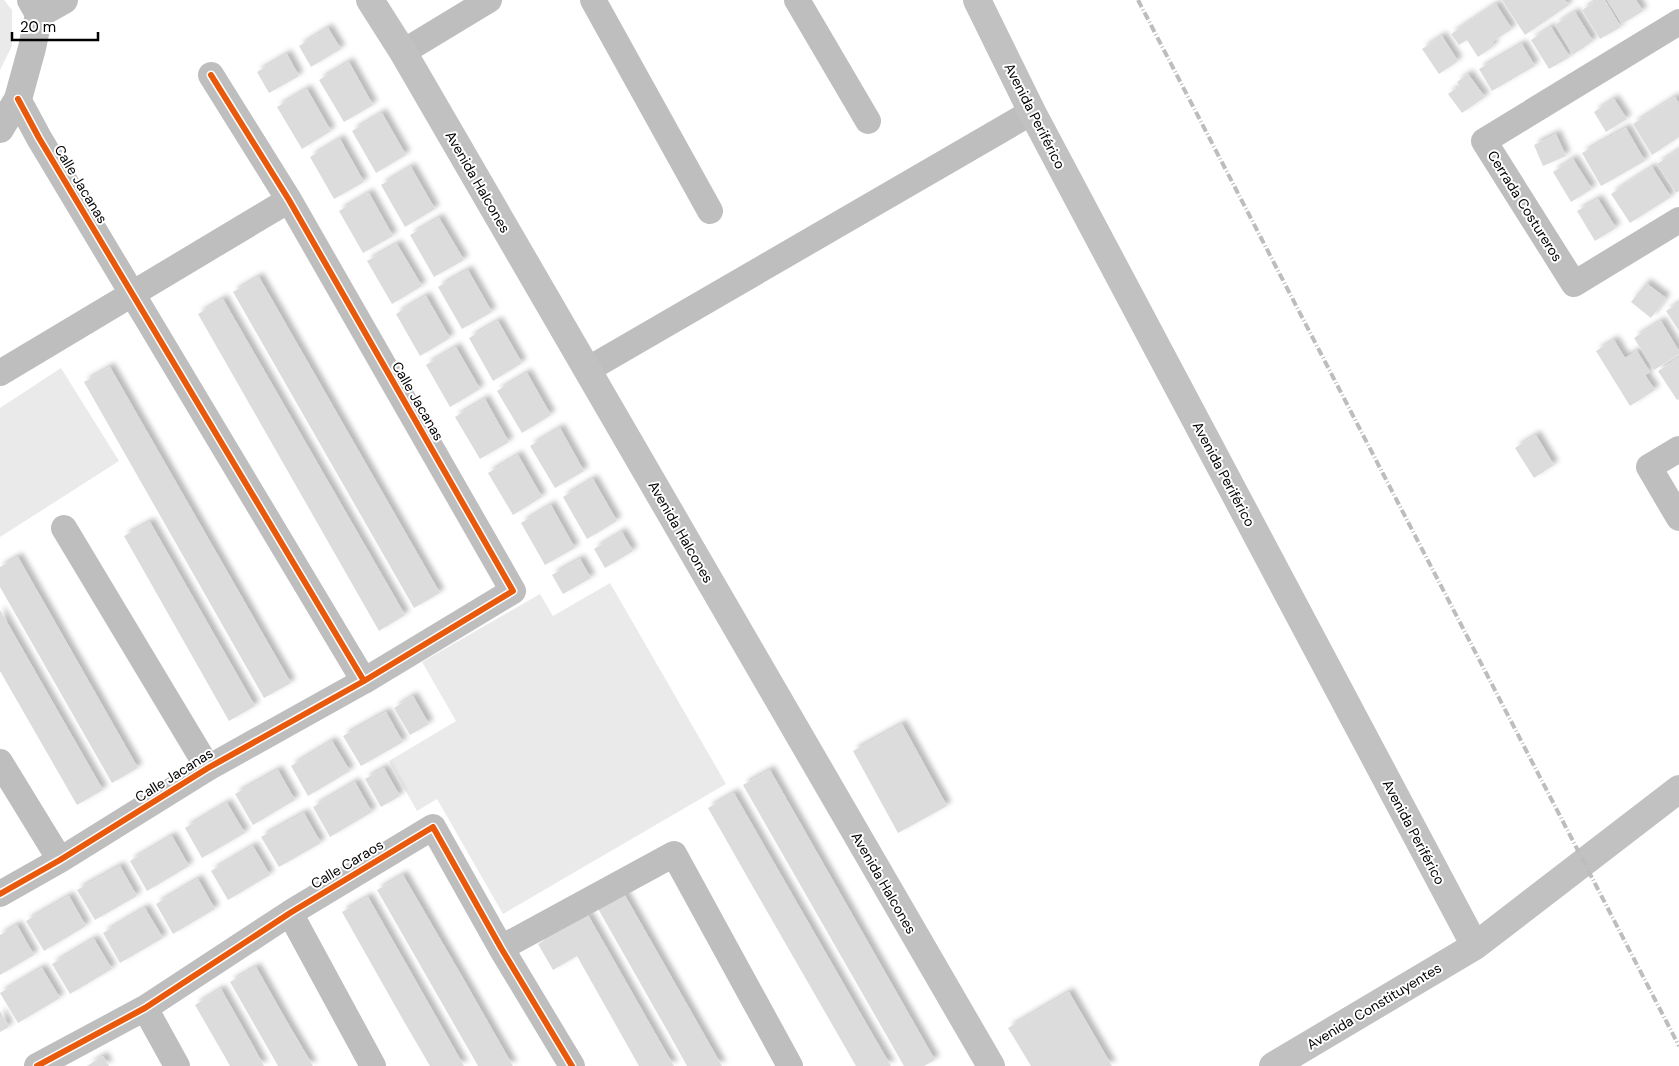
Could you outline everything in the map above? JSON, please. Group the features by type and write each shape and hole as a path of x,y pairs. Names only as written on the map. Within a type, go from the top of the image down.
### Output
{"main road":[{"name":"Avenida Halcones","path":"370,0 403,52 991,1066"},
{"name":"Avenida Periférico","path":"977,0 1032,112 1475,946"},
{"name":"Avenida Constituyentes","path":"1273,1066 1475,946 1679,789"}],"street":[{"path":"0,129 18,99 32,48 35,7 64,0"},
{"path":"403,52 489,0"},
{"path":"593,0 710,211"},
{"path":"797,0 868,122"},
{"name":"Cerrada Costureros","path":"1679,22 1484,141 1574,284 1679,220"},
{"name":"Calle Jacanas","path":"0,894 60,860 208,768 364,681 513,591 289,200 212,75"},
{"name":"Calle Jacanas","path":"18,99 39,138 364,681"},
{"path":"587,370 1032,112"},
{"path":"0,373 289,200"},
{"path":"1679,449 1649,467 1679,518"},
{"name":"Calle Jacanas","path":"64,528 208,768"},
{"path":"0,762 60,860"},
{"name":"Calle Caraos","path":"37,1066 145,1008 290,913 433,827 501,948 572,1066"},
{"path":"501,948 674,854 790,1066"},
{"path":"290,913 374,1066"},
{"path":"145,1008 177,1066"}],"shaded area":[{"path":"0,0 4,0 12,10 12,46 0,70"},
{"path":"61,368 119,461 0,537 0,408"},
{"path":"610,583 726,784 503,914 437,799 417,811 389,761 456,721 422,662 540,594 553,616"}],"building":[{"path":"1502,0 1565,0 1569,5 1525,35"},
{"path":"1598,0 1605,0 1621,27 1600,39 1582,10"},
{"path":"1607,0 1636,0 1643,11 1622,24"},
{"path":"1496,4 1512,29 1492,42 1494,46 1478,57 1467,40 1459,45 1451,34"},
{"path":"1575,12 1593,41 1573,55 1555,25"},
{"path":"1551,27 1570,57 1549,69 1531,40"},
{"path":"328,28 341,49 311,67 299,46"},
{"path":"1442,36 1458,61 1439,74 1422,49"},
{"path":"1522,44 1535,66 1492,91 1479,69"},
{"path":"287,54 299,76 269,93 257,72"},
{"path":"349,62 373,105 344,122 319,80"},
{"path":"1468,74 1485,97 1462,113 1448,94 1460,86 1457,82"},
{"path":"307,89 331,131 302,149 277,107"},
{"path":"1675,97 1679,103 1679,137 1652,155 1633,124"},
{"path":"1614,99 1627,119 1606,132 1594,112"},
{"path":"382,113 406,155 376,173 352,131"},
{"path":"1626,128 1645,161 1601,186 1582,153"},
{"path":"1556,134 1566,156 1543,166 1534,145"},
{"path":"340,139 364,182 334,199 310,157"},
{"path":"1679,150 1679,191 1676,193 1657,164"},
{"path":"1573,159 1592,189 1571,202 1553,172"},
{"path":"411,167 435,209 405,227 381,185"},
{"path":"1652,167 1671,197 1630,223 1611,194"},
{"path":"369,193 393,236 363,253 339,211"},
{"path":"1598,199 1616,228 1595,241 1577,211"},
{"path":"439,218 464,260 434,277 410,235"},
{"path":"397,244 422,286 392,304 367,261"},
{"path":"468,270 492,312 462,329 438,287"},
{"path":"259,277 440,593 414,608 233,292"},
{"path":"1646,283 1666,298 1651,318 1631,302"},
{"path":"426,296 450,338 420,356 396,314"},
{"path":"223,299 405,615 379,631 198,314"},
{"path":"1679,303 1679,331 1666,311"},
{"path":"498,321 522,363 493,381 469,338"},
{"path":"1661,321 1679,354 1654,370 1634,338"},
{"path":"1614,340 1625,358 1637,351 1650,372 1645,375 1655,390 1630,406 1596,351"},
{"path":"456,347 480,389 450,407 426,365"},
{"path":"1679,358 1679,399 1677,400 1658,371"},
{"path":"110,367 291,683 264,698 84,382"},
{"path":"527,373 551,415 522,433 497,391"},
{"path":"485,399 509,442 480,459 455,417"},
{"path":"560,428 584,471 555,488 530,446"},
{"path":"1536,435 1554,465 1534,478 1515,448"},
{"path":"518,455 542,497 513,515 488,473"},
{"path":"593,479 617,521 587,539 563,497"},
{"path":"551,505 575,548 545,565 521,523"},
{"path":"150,522 255,706 229,721 124,536"},
{"path":"622,532 633,551 605,568 594,549"},
{"path":"18,557 138,768 112,783 0,587 0,567"},
{"path":"580,559 591,578 563,594 552,575"},
{"path":"0,610 103,790 77,805 0,671"},
{"path":"413,696 429,724 410,735 394,708"},
{"path":"386,712 403,742 361,766 343,736"},
{"path":"902,724 947,806 898,833 853,751"},
{"path":"332,741 350,771 308,796 291,766"},
{"path":"384,768 400,796 381,807 365,779"},
{"path":"278,770 295,800 253,825 235,794"},
{"path":"770,770 935,1060 924,1066 904,1066 743,785"},
{"path":"355,782 372,812 330,837 313,807"},
{"path":"734,793 891,1066 856,1066 753,887 708,808"},
{"path":"227,803 245,833 202,858 185,828"},
{"path":"304,813 321,843 279,867 261,837"},
{"path":"172,836 189,866 147,891 130,861"},
{"path":"253,846 270,875 228,900 211,871"},
{"path":"120,866 137,896 95,920 77,890"},
{"path":"403,875 513,1066 478,1066 377,890"},
{"path":"198,879 215,909 173,934 156,904"},
{"path":"623,892 722,1066 687,1066 597,907"},
{"path":"69,896 86,926 44,951 26,921"},
{"path":"368,897 464,1066 430,1066 402,1018 342,912"},
{"path":"145,908 163,938 120,963 103,933"},
{"path":"588,915 674,1066 639,1066 577,956 553,970 538,944"},
{"path":"17,925 34,955 0,975 0,935"},
{"path":"94,939 112,969 70,994 52,964"},
{"path":"256,967 313,1066 278,1066 230,982"},
{"path":"42,968 60,998 18,1023 0,993"},
{"path":"221,989 264,1066 230,1066 195,1005"},
{"path":"1069,992 1112,1066 1031,1066 1008,1028"},
{"path":"0,1011 9,1027 0,1032"},
{"path":"103,1056 109,1066 87,1066"}],"railway":[{"path":"1138,0 1679,1046"}],"cycle path":[{"path":"0,894 60,860 208,768 364,681 513,591 289,200 211,75"},
{"path":"18,99 39,138 364,681"},
{"path":"37,1066 145,1008 290,913 433,827 501,948 572,1066"}]}
